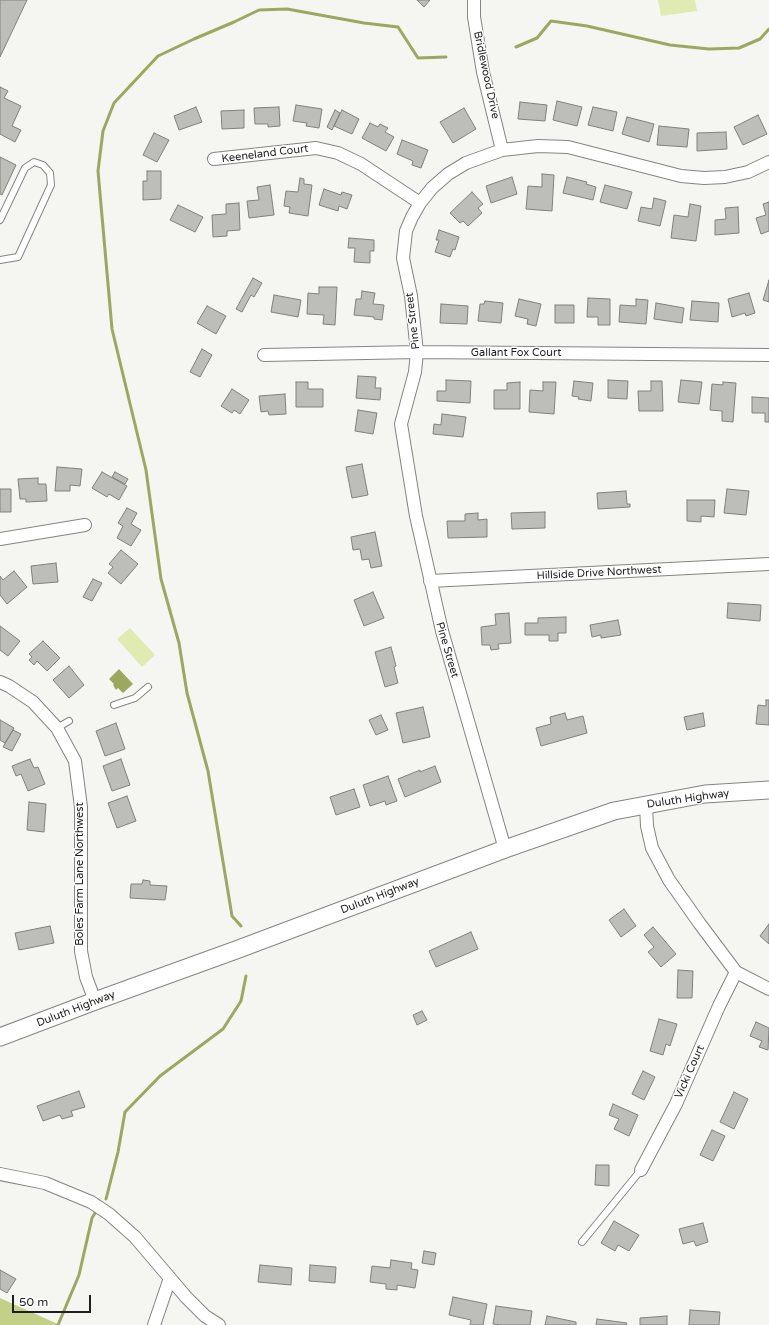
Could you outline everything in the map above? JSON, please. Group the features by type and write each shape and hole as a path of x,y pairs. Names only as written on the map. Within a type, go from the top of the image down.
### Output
{"main road":[{"name":"Duluth Highway","path":"0,1037 505,849 614,811 705,794 769,790"}],"street":[{"name":"Bridlewood Drive","path":"474,0 474,17 483,72 502,150"},
{"name":"Pine Street","path":"505,849 442,631 416,516 401,424 415,372 417,352 411,296 403,258 406,231 420,203 432,188 448,174 466,163 502,150 538,146 568,147 682,176 704,178 725,177 748,172 769,162"},
{"name":"Keeneland Court","path":"214,159 316,148 338,153 361,164 420,203"},
{"name":"Gallant Fox Court","path":"264,354 417,352 769,355"},
{"path":"0,539 85,524"},
{"name":"Hillside Drive Northwest","path":"430,581 769,564"},
{"name":"Boles Farm Lane Northwest","path":"0,682 9,686 33,702 58,728 75,761 81,807 81,951 86,977 95,1001"},
{"path":"646,805 647,826 652,848 669,880 736,972 769,989"},
{"name":"Vicki Court","path":"641,1170 676,1104 719,1006 736,972"},
{"path":"0,1174 44,1183 73,1193 91,1202 108,1214 135,1238 186,1297 205,1316 219,1325"},
{"path":"154,1325 170,1278"}],"lane":[{"path":"0,220 25,168 34,162 43,165 50,172 51,185 18,257 0,260"},
{"path":"114,705 136,698 148,687"},
{"path":"58,728 69,720"},
{"path":"582,1242 641,1170"}],"shaded area":[{"path":"658,0 695,0 697,11 661,16"},
{"path":"130,628 155,655 142,667 117,639"},
{"path":"119,669 133,684 123,693 118,688 116,690 113,685 114,684 109,679"},
{"path":"0,1298 60,1325 0,1325"}],"building":[{"path":"0,0 27,0 0,57"},
{"path":"417,0 430,0 424,7"},
{"path":"0,87 8,91 4,98 21,106 12,126 21,130 15,142 0,134"},
{"path":"557,101 582,107 577,126 553,120"},
{"path":"520,102 547,105 545,121 518,119"},
{"path":"296,105 322,109 319,128 306,126 307,123 293,121"},
{"path":"196,107 202,122 179,130 174,116"},
{"path":"279,107 280,126 268,127 268,124 255,124 254,108"},
{"path":"593,107 617,112 613,131 588,125"},
{"path":"464,108 476,129 453,143 440,122"},
{"path":"244,110 244,128 222,129 221,111"},
{"path":"335,110 340,113 332,130 327,127"},
{"path":"342,110 359,119 352,134 334,126"},
{"path":"758,115 767,134 743,145 734,127"},
{"path":"627,117 654,124 649,142 622,134"},
{"path":"370,123 378,127 380,124 388,128 385,132 394,137 386,151 362,138"},
{"path":"659,126 689,129 687,147 657,145"},
{"path":"726,132 727,149 697,151 697,133"},
{"path":"154,133 169,140 157,162 143,155"},
{"path":"402,140 428,150 421,168 412,165 413,161 397,154"},
{"path":"0,157 16,165 2,195 0,194"},
{"path":"147,171 161,171 161,199 143,200 143,181 147,181"},
{"path":"542,174 554,175 552,211 526,209 528,186 542,187"},
{"path":"512,177 517,194 491,203 486,186"},
{"path":"567,177 587,182 586,184 596,187 593,200 563,193"},
{"path":"300,178 304,179 304,184 312,185 308,216 289,213 290,207 284,206 286,191 298,192"},
{"path":"270,185 274,215 249,218 247,201 259,200 257,187"},
{"path":"605,185 632,192 627,209 600,202"},
{"path":"324,189 341,195 342,192 352,195 347,209 339,206 338,211 319,205"},
{"path":"472,192 483,204 478,208 482,213 468,226 463,221 460,223 450,213"},
{"path":"654,198 666,201 660,226 638,221 641,207 652,209"},
{"path":"769,202 769,231 761,234 756,218 766,215 763,204"},
{"path":"239,203 240,230 227,231 227,236 213,237 212,215 226,214 226,204"},
{"path":"690,204 701,206 696,241 671,238 674,215 688,217"},
{"path":"178,205 203,217 195,232 170,220"},
{"path":"738,207 739,233 715,235 715,220 726,219 725,208"},
{"path":"439,230 459,237 455,250 453,249 450,257 435,252 439,240 436,240"},
{"path":"349,238 374,240 374,251 370,251 370,263 354,262 355,248 348,248"},
{"path":"253,278 262,283 254,297 251,295 242,312 236,309"},
{"path":"769,280 769,302 763,300"},
{"path":"319,287 337,287 335,325 323,324 324,315 307,314 308,293 319,294"},
{"path":"362,291 375,293 373,304 384,305 382,320 374,319 374,317 354,315 356,299 361,299"},
{"path":"749,293 755,313 746,316 745,313 732,317 728,299"},
{"path":"274,295 301,300 298,317 271,312"},
{"path":"588,298 610,299 610,325 598,325 598,317 587,317"},
{"path":"519,299 541,304 536,326 527,324 528,319 515,316"},
{"path":"636,299 648,300 646,324 619,322 620,305 636,306"},
{"path":"485,301 503,303 501,323 478,321 480,304 484,304"},
{"path":"692,301 719,303 718,322 690,320"},
{"path":"656,303 684,308 682,323 654,319"},
{"path":"441,304 468,306 467,324 440,323"},
{"path":"555,305 574,305 574,323 555,323"},
{"path":"207,306 226,316 216,334 197,323"},
{"path":"202,349 212,355 200,377 190,372"},
{"path":"358,376 376,377 375,388 381,388 380,400 356,398"},
{"path":"446,380 471,381 470,403 437,401 437,391 446,391"},
{"path":"608,380 628,381 627,399 608,398"},
{"path":"681,380 702,382 699,404 678,402"},
{"path":"574,381 593,383 591,401 578,399 579,397 572,396"},
{"path":"651,381 662,381 663,411 639,411 638,391 651,391"},
{"path":"296,382 308,382 308,389 323,389 323,407 296,407"},
{"path":"520,382 520,409 494,409 494,390 507,390 507,383"},
{"path":"543,382 556,382 554,414 529,412 530,390 543,391"},
{"path":"723,382 736,383 733,422 722,421 722,411 710,410 712,384 723,385"},
{"path":"232,389 249,400 240,414 234,410 232,413 221,406"},
{"path":"285,394 286,414 269,415 268,411 261,412 259,396"},
{"path":"752,397 769,398 769,422 765,422 765,413 752,413"},
{"path":"358,410 377,413 373,434 355,431"},
{"path":"442,414 466,417 463,437 433,434 434,424 441,425"},
{"path":"362,464 368,495 352,498 346,467"},
{"path":"57,467 82,469 80,486 70,485 70,491 55,491"},
{"path":"102,472 127,486 119,500 109,494 107,497 92,488"},
{"path":"115,472 128,479 125,484 112,477"},
{"path":"38,478 38,484 46,484 47,501 26,502 26,499 20,499 18,479"},
{"path":"0,489 11,489 11,512 0,512"},
{"path":"727,489 749,491 746,515 724,513"},
{"path":"626,491 627,504 630,504 630,507 598,509 597,493"},
{"path":"687,500 715,500 714,517 701,516 701,522 687,521"},
{"path":"127,508 137,513 131,524 141,530 131,546 117,538 123,526 118,523"},
{"path":"545,512 545,528 512,529 511,513"},
{"path":"478,513 478,520 487,519 487,537 448,538 447,521 465,521 465,514"},
{"path":"375,532 382,566 371,568 369,559 362,560 360,549 353,550 351,537"},
{"path":"121,550 138,564 121,584 108,573 113,567 109,564"},
{"path":"56,563 58,582 33,584 31,566"},
{"path":"14,571 27,587 7,604 0,595 0,576 3,580"},
{"path":"93,579 102,583 92,601 83,597"},
{"path":"373,592 384,618 364,626 354,600"},
{"path":"728,603 761,605 760,621 727,618"},
{"path":"509,613 511,643 498,644 499,649 491,650 490,645 482,645 481,627 496,625 495,614"},
{"path":"566,617 566,633 558,633 558,641 549,641 549,635 525,635 525,623 538,623 538,618"},
{"path":"618,620 621,635 601,638 601,635 592,637 590,625"},
{"path":"0,626 20,641 8,656 0,650"},
{"path":"43,641 60,658 47,671 37,661 34,665 29,660 32,657 29,654"},
{"path":"391,647 396,666 394,667 398,683 385,687 375,652"},
{"path":"69,666 84,685 69,698 53,680"},
{"path":"766,700 769,700 769,725 756,724 758,705 766,706"},
{"path":"423,707 430,737 403,743 396,713"},
{"path":"565,713 567,720 583,716 587,733 541,746 536,728 551,724 550,717"},
{"path":"703,713 705,726 687,730 684,717"},
{"path":"381,715 388,730 376,735 369,720"},
{"path":"0,720 14,728 5,743 0,740"},
{"path":"116,723 125,749 105,756 96,731"},
{"path":"13,730 21,734 12,751 3,747"},
{"path":"30,759 34,768 38,767 45,784 28,791 21,774 16,776 12,766"},
{"path":"121,759 130,785 112,791 103,766"},
{"path":"435,766 441,782 405,797 398,779"},
{"path":"388,776 397,801 386,805 385,801 370,806 363,785"},
{"path":"354,789 360,807 336,815 330,797"},
{"path":"127,796 136,821 117,828 108,803"},
{"path":"29,802 46,804 44,832 27,830"},
{"path":"143,880 150,881 150,885 167,886 165,900 130,898 131,884 142,884"},
{"path":"624,909 636,926 621,937 609,920"},
{"path":"769,924 769,944 760,936"},
{"path":"50,926 54,943 19,950 15,933"},
{"path":"653,927 676,954 661,967 648,952 654,947 644,935"},
{"path":"471,932 478,949 436,967 429,951"},
{"path":"678,970 693,971 692,998 677,998"},
{"path":"422,1011 427,1020 417,1025 413,1015"},
{"path":"659,1019 677,1024 670,1046 666,1044 663,1055 650,1051"},
{"path":"756,1022 769,1028 768,1050 759,1047 762,1041 750,1036"},
{"path":"643,1071 655,1077 644,1100 632,1094"},
{"path":"79,1091 85,1107 71,1111 73,1116 62,1119 60,1115 43,1121 37,1106"},
{"path":"734,1092 748,1099 734,1129 720,1122"},
{"path":"613,1104 638,1115 629,1136 614,1129 619,1119 609,1115"},
{"path":"712,1130 725,1136 713,1161 700,1155"},
{"path":"596,1165 609,1165 609,1186 595,1185"},
{"path":"614,1221 639,1235 629,1251 618,1245 615,1251 601,1243"},
{"path":"703,1223 708,1242 696,1246 694,1241 683,1244 679,1229"},
{"path":"424,1251 436,1253 434,1265 422,1263"},
{"path":"391,1260 412,1263 411,1269 418,1270 415,1288 397,1285 397,1290 386,1289 386,1284 370,1282 372,1266 390,1268"},
{"path":"260,1265 292,1268 291,1285 258,1282"},
{"path":"310,1265 336,1267 335,1283 309,1281"},
{"path":"0,1270 16,1279 7,1293 0,1289"},
{"path":"453,1297 487,1304 483,1325 470,1325 471,1320 449,1315"},
{"path":"496,1306 532,1311 530,1325 493,1324"},
{"path":"690,1310 720,1312 719,1325 689,1325"},
{"path":"547,1316 576,1322 576,1325 545,1325"},
{"path":"667,1316 667,1325 640,1325 640,1318"},
{"path":"597,1319 627,1323 626,1325 596,1325"}],"waterway":[{"path":"241,926 232,916 208,771 187,693 179,643 161,579 146,470 112,329 98,171 103,131 114,103 158,56 259,10 287,9 364,23 398,27 418,58 446,57"},
{"path":"516,47 537,38 551,21 587,26 670,45 709,49 739,48 760,39 769,29"},
{"path":"106,1199 118,1152 125,1112 160,1076 223,1029 241,1001 246,976"},
{"path":"58,1325 79,1275 92,1218 95,1213"}]}
